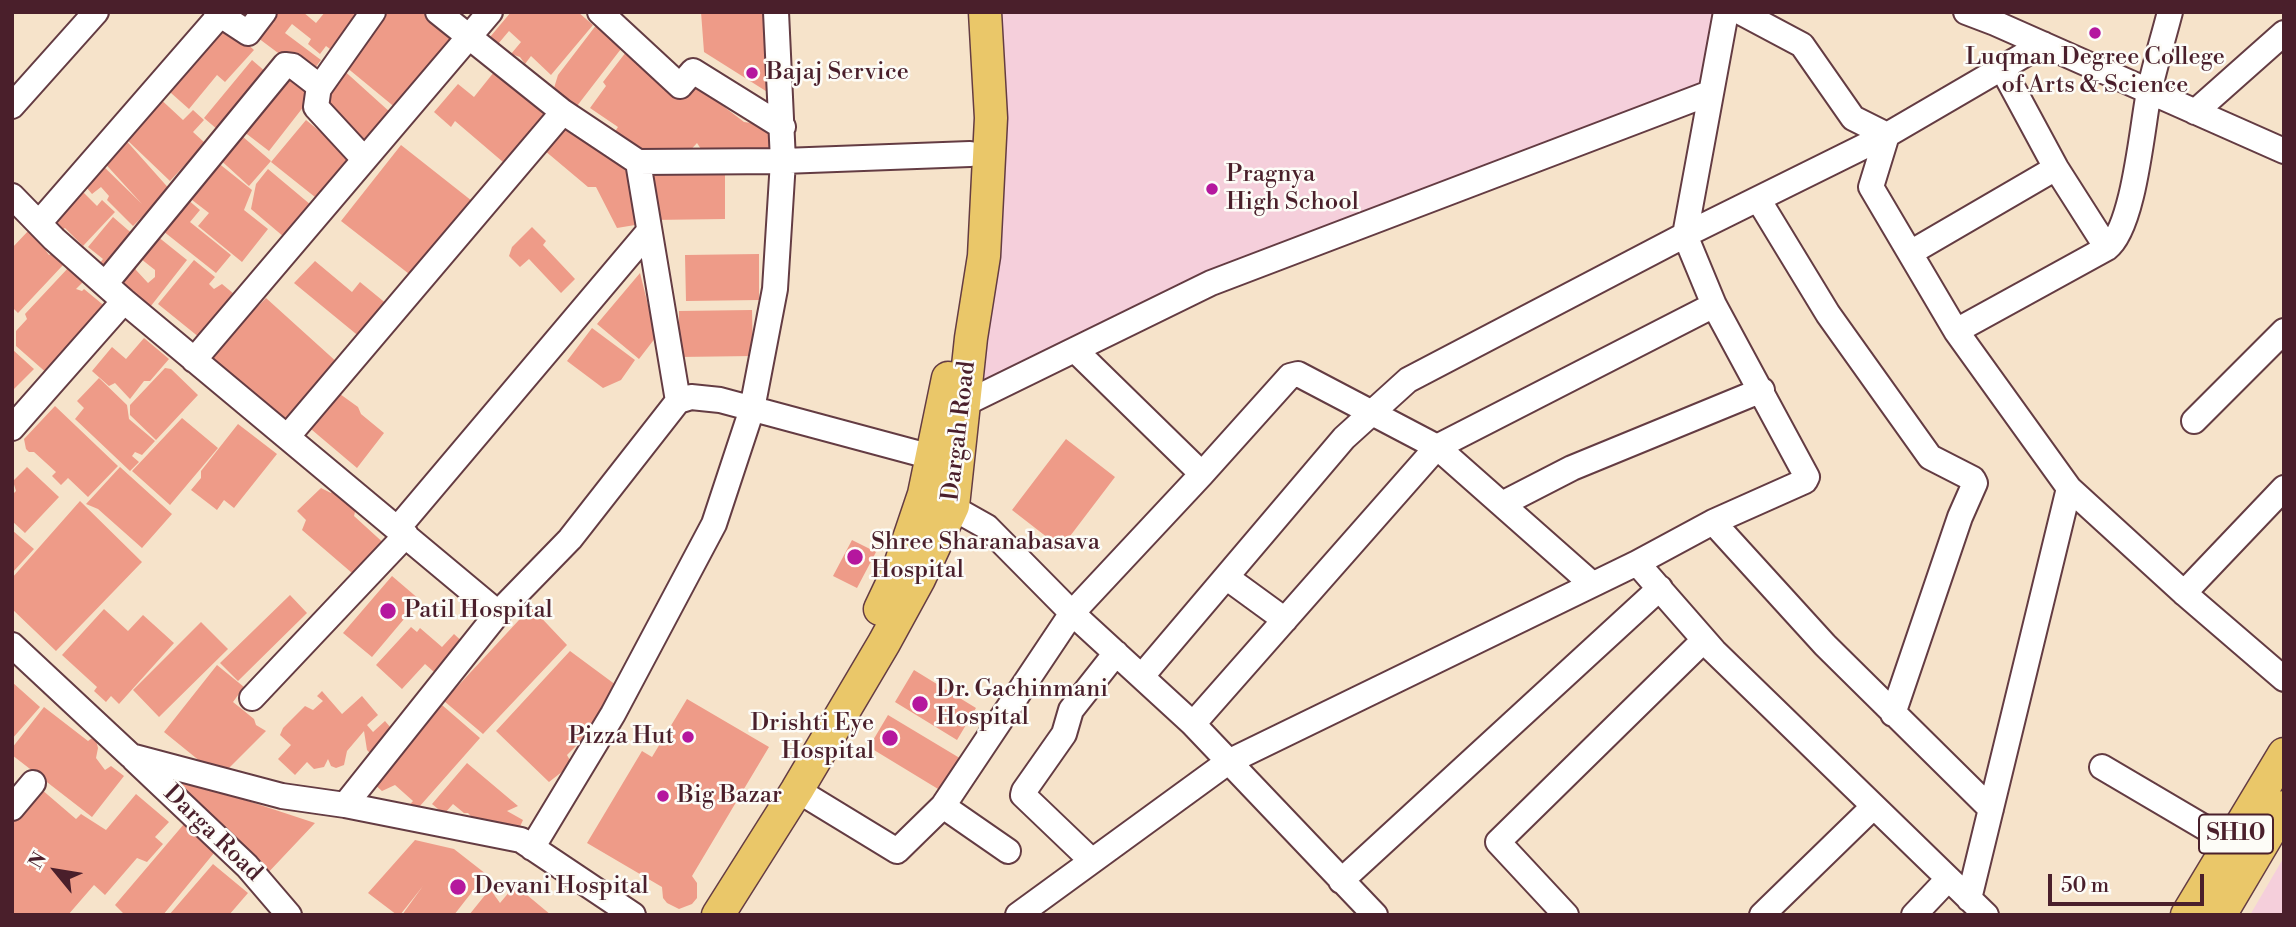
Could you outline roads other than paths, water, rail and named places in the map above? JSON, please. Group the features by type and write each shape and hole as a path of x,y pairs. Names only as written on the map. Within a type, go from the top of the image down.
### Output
{"main road":[{"name":"Dargah Road","path":"693,915 751,828 886,600 924,494 945,399 967,260 973,100 969,12"},
{"name":"Dargah Road","path":"718,915 797,790 884,643 919,579 953,506 971,338 984,256 991,118 985,12"},
{"name":"SH10","path":"2187,915 2284,754"},
{"name":"SH10","path":"2220,915 2284,807"}],"street":[{"path":"12,106 96,12"},
{"path":"39,223 218,14 248,33 264,12"},
{"path":"364,159 316,107 320,87 373,12"},
{"path":"438,12 563,112 638,162 783,161 971,154"},
{"path":"194,360 490,12"},
{"path":"600,12 680,86 693,71 783,127"},
{"path":"532,848 613,714 714,524 752,409 775,289 783,161 776,12"},
{"path":"1018,915 1228,762 1637,562 1713,522 1807,480 1807,474 1714,305 1685,235 1726,12"},
{"path":"1740,12 1802,45 1853,118 1887,135"},
{"path":"1966,12 2284,151"},
{"path":"1956,331 2114,242 2127,212 2149,92 2169,12"},
{"path":"2195,112 2284,33"},
{"path":"1142,676 1345,438 1408,380 1685,235 1887,135 2043,44"},
{"path":"105,284 282,66 293,66 320,87"},
{"path":"2002,68 2056,168 2107,248"},
{"path":"964,404 1211,283 1710,93"},
{"path":"288,436 563,112"},
{"path":"1887,135 1871,187 1956,331 2069,488 2184,593 2284,678"},
{"path":"638,162 678,401"},
{"path":"1910,253 2056,168"},
{"path":"12,196 124,301 498,613"},
{"path":"1758,199 1828,314 1930,457 1973,479 1975,483 1960,517 1893,714"},
{"path":"252,698 402,531 649,231"},
{"path":"12,428 124,301"},
{"path":"1193,724 1437,447 1714,305"},
{"path":"2194,422 2284,331"},
{"path":"1075,349 1202,474"},
{"path":"797,790 897,851 943,806 1072,613 1292,374 1298,373 1437,447 1592,584"},
{"path":"1502,504 1572,468 1762,390"},
{"path":"345,805 498,613 570,539 678,401 691,397 720,400 932,457"},
{"path":"1977,907 1991,809 2069,488"},
{"path":"2184,593 2284,488"},
{"path":"924,494 953,506 987,527 1072,613 1193,724 1372,914"},
{"path":"1713,522 1825,645 1991,809"},
{"path":"1637,562 1704,640 1977,907"},
{"path":"1226,577 1285,620"},
{"path":"1341,881 1660,588"},
{"path":"1566,915 1498,842 1704,640"},
{"name":"Darga Road","path":"12,645 247,866 289,915"},
{"path":"1092,861 1023,795 1064,734 1071,710 1116,653"},
{"path":"131,757 282,796 345,805 521,840 633,915"},
{"path":"2102,767 2231,843"},
{"path":"12,808 33,783"},
{"path":"943,806 1008,851"},
{"path":"1762,915 1873,807"},
{"path":"1914,915 1948,879"}],"place":[{"name":"Luqman Degree College of Arts & Science","path":"2095,33"},
{"name":"Bajaj Service","path":"752,73"},
{"name":"Pragnya High School","path":"1212,189"},
{"name":"Shree Sharanabasava Hospital","path":"855,557"},
{"name":"Patil Hospital","path":"388,611"},
{"name":"Dr. Gachinmani Hospital","path":"920,704"},
{"name":"Pizza Hut","path":"688,737"},
{"name":"Drishti Eye Hospital","path":"890,738"},
{"name":"Big Bazar","path":"663,796"},
{"name":"Devani Hospital","path":"458,887"}]}
